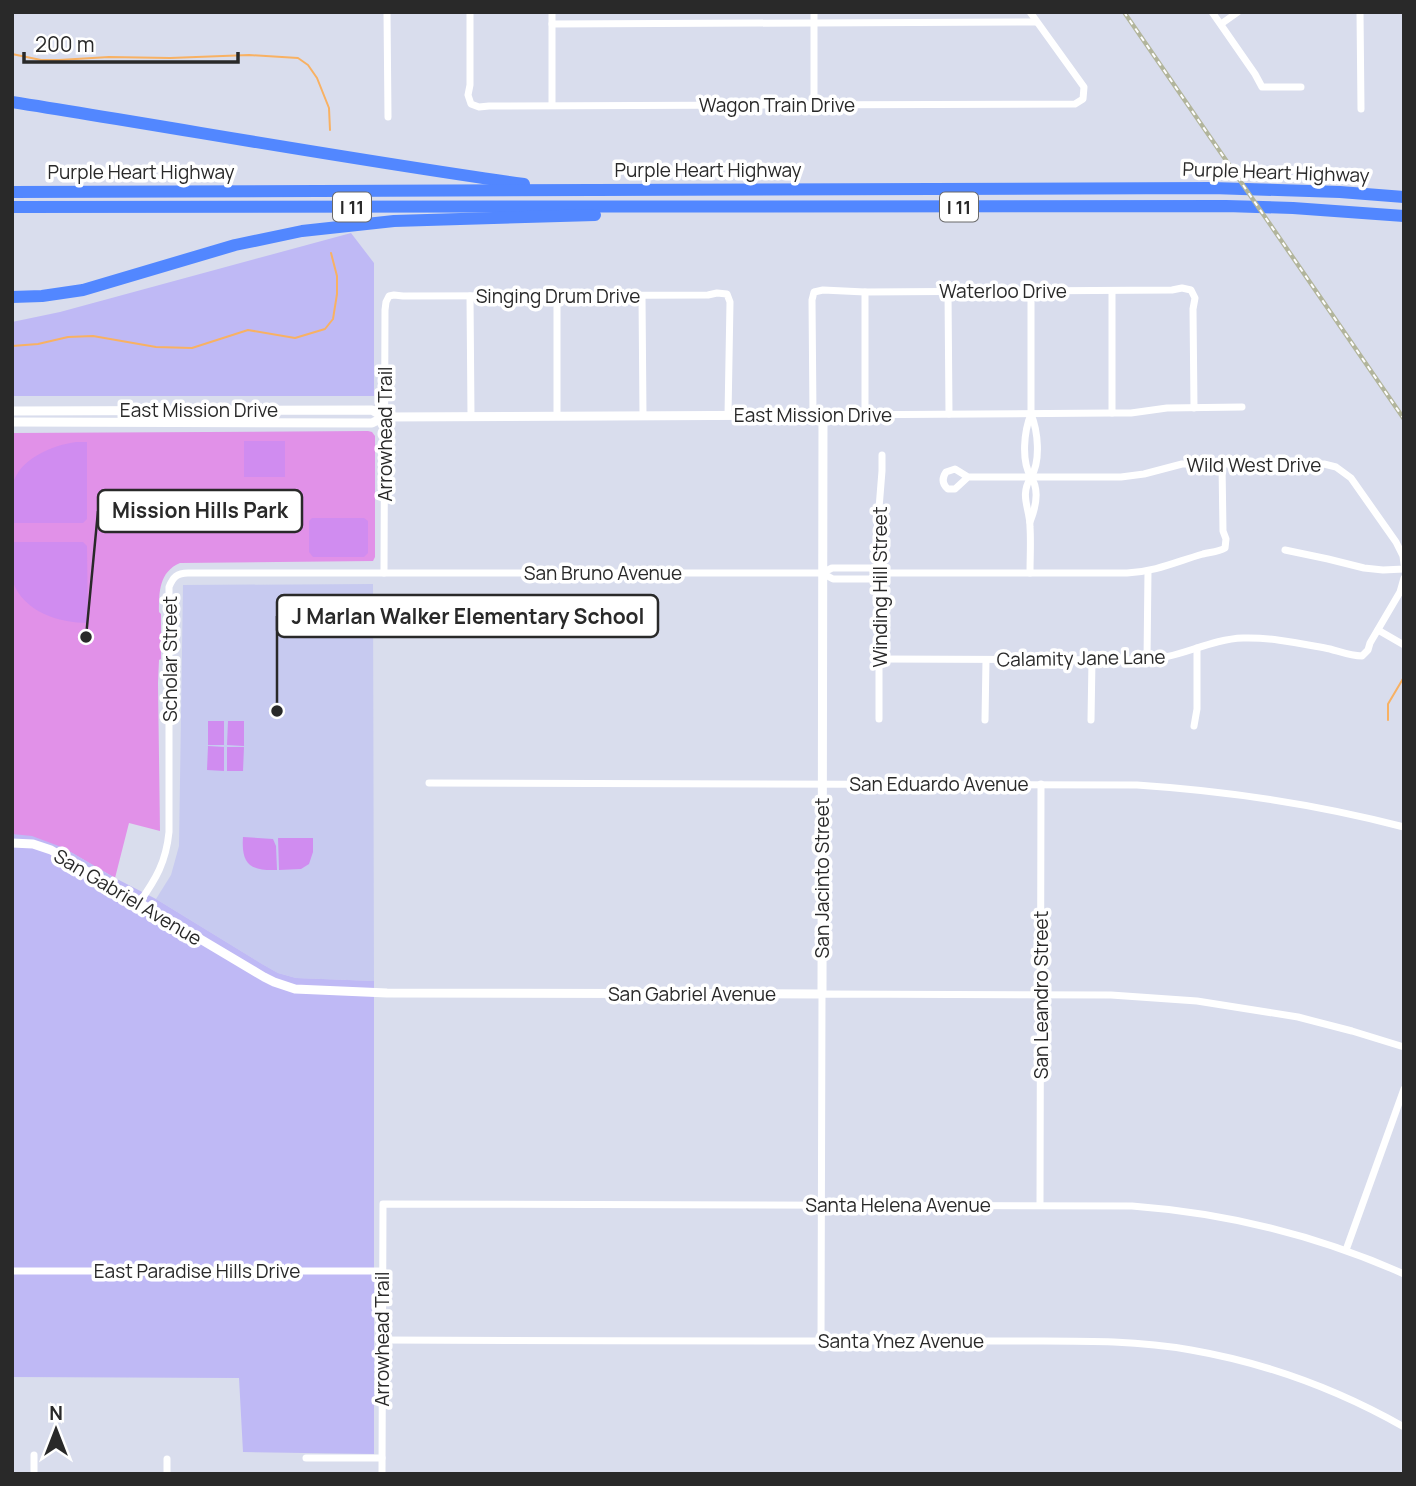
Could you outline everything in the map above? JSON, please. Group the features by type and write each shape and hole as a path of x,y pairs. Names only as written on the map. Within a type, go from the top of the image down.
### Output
{"highway":[{"path":"12,104 40,106 397,166 570,190"},
{"name":"Purple Heart Highway","path":"12,192 1212,188 1282,189 1404,197"},
{"name":"Purple Heart Highway","path":"12,207 1226,206 1404,216"},
{"path":"12,299 83,290 235,245 338,226 394,221 575,216 693,207"}],"street":[{"path":"387,12 387,117"},
{"name":"Wagon Train Drive","path":"470,12 468,95 471,104 478,107 1075,104 1083,99 1083,87 1036,22"},
{"path":"552,12 552,105"},
{"path":"814,12 814,105"},
{"path":"1030,12 1036,22"},
{"path":"1212,12 1262,87 1301,87"},
{"path":"1221,24 1238,12"},
{"path":"1360,12 1361,109"},
{"path":"552,24 1036,22"},
{"name":"Waterloo Drive","path":"814,292 823,289 865,292 1191,290 1195,298 1194,408"},
{"path":"948,291 948,414"},
{"path":"1030,573 1030,522 1026,512 1026,486 1031,477 1026,468 1026,428 1031,414 1031,291"},
{"path":"1112,291 1112,413"},
{"name":"San Jacinto Street","path":"814,292 812,300 822,573 821,1341"},
{"path":"865,292 865,414"},
{"name":"Singing Drum Drive","path":"389,296 727,295 730,302 728,415"},
{"name":"Arrowhead Trail","path":"384,573 385,310 389,296"},
{"path":"470,296 471,416"},
{"path":"556,296 557,416"},
{"path":"642,296 643,415"},
{"name":"East Mission Drive","path":"12,422 372,423 384,417 1131,413 1167,408 1242,407"},
{"name":"East Mission Drive","path":"12,411 372,410 384,417"},
{"name":"Winding Hill Street","path":"879,719 880,573 877,533 882,455"},
{"name":"Wild West Drive","path":"968,477 1121,477 1182,464 1324,464 1336,467 1351,478 1396,542 1403,556 1404,566"},
{"name":"San Bruno Avenue","path":"384,573 822,573 832,579 870,579 880,573 1148,571 1225,548 1222,464"},
{"path":"1285,550 1364,568 1383,570 1404,566"},
{"path":"1147,660 1148,571"},
{"name":"Scholar Street","path":"139,904 162,866 169,832 170,587 174,577 188,573 384,573"},
{"path":"1404,578 1400,592 1378,630 1404,645"},
{"name":"Calamity Jane Lane","path":"879,660 1147,660 1170,657 1229,639 1251,638 1315,646 1362,656 1378,630"},
{"path":"1194,726 1197,709 1197,648"},
{"path":"985,720 986,660"},
{"path":"1091,720 1092,660"},
{"name":"San Eduardo Avenue","path":"429,783 1137,785 1247,795 1298,803 1404,827"},
{"name":"San Leandro Street","path":"1040,1205 1041,784"},
{"name":"San Gabriel Avenue","path":"12,843 33,844 51,850 264,977 295,989 387,993 1143,997 1220,1004 1298,1017 1404,1047"},
{"path":"1346,1250 1404,1089"},
{"name":"Arrowhead Trail","path":"382,1474 383,1204"},
{"name":"Santa Helena Avenue","path":"383,1204 1132,1206 1203,1213 1284,1231 1346,1250 1404,1273"},
{"name":"East Paradise Hills Drive","path":"12,1271 383,1271"},
{"name":"Santa Ynez Avenue","path":"382,1340 1111,1342 1189,1350 1259,1365 1350,1399 1404,1427"},
{"path":"34,1455 34,1474"},
{"path":"306,1458 382,1458"},
{"path":"167,1459 167,1474"}],"shaded area":[{"path":"368,431 375,436 373,561 180,563 164,577 159,605 160,831 129,823 115,878 72,853 12,834 12,433"},
{"path":"244,441 285,441 285,477 244,477"},
{"path":"76,442 87,442 87,519 83,523 12,523 12,488 22,467 48,450"},
{"path":"312,518 364,518 368,521 368,553 364,557 313,557 309,552 309,521"},
{"path":"12,542 83,542 87,546 88,623 54,618 25,601 13,582"},
{"path":"373,584 374,981 296,978 278,973 262,964 156,899 171,875 179,846 183,585"},
{"path":"208,721 224,721 224,745 208,745"},
{"path":"228,721 244,721 244,746 227,745"},
{"path":"208,746 224,747 224,771 207,770"},
{"path":"227,747 244,747 243,771 227,771"},
{"path":"243,837 273,839 277,870 260,869 249,864 244,854"},
{"path":"278,838 313,838 313,852 309,864 301,869 279,870"}],"sand":[{"path":"351,233 374,263 374,396 12,396 12,322 60,312"},
{"path":"12,834 32,836 64,848 156,899 278,973 296,978 374,981 374,1454 243,1452 239,1378 12,1377"}],"waterway":[{"path":"12,54 41,60 249,55 298,58 308,65 317,78 329,108 330,130"},
{"path":"12,346 93,336 156,347 192,348 248,330 295,338 325,329 333,319 337,276 331,253"},
{"path":"1388,720 1388,704 1404,677"}],"railway":[{"path":"1124,12 1404,419"}],"place":[{"name":"Mission Hills Park","path":"86,637"},
{"name":"J Marlan Walker Elementary School","path":"277,711"}]}
